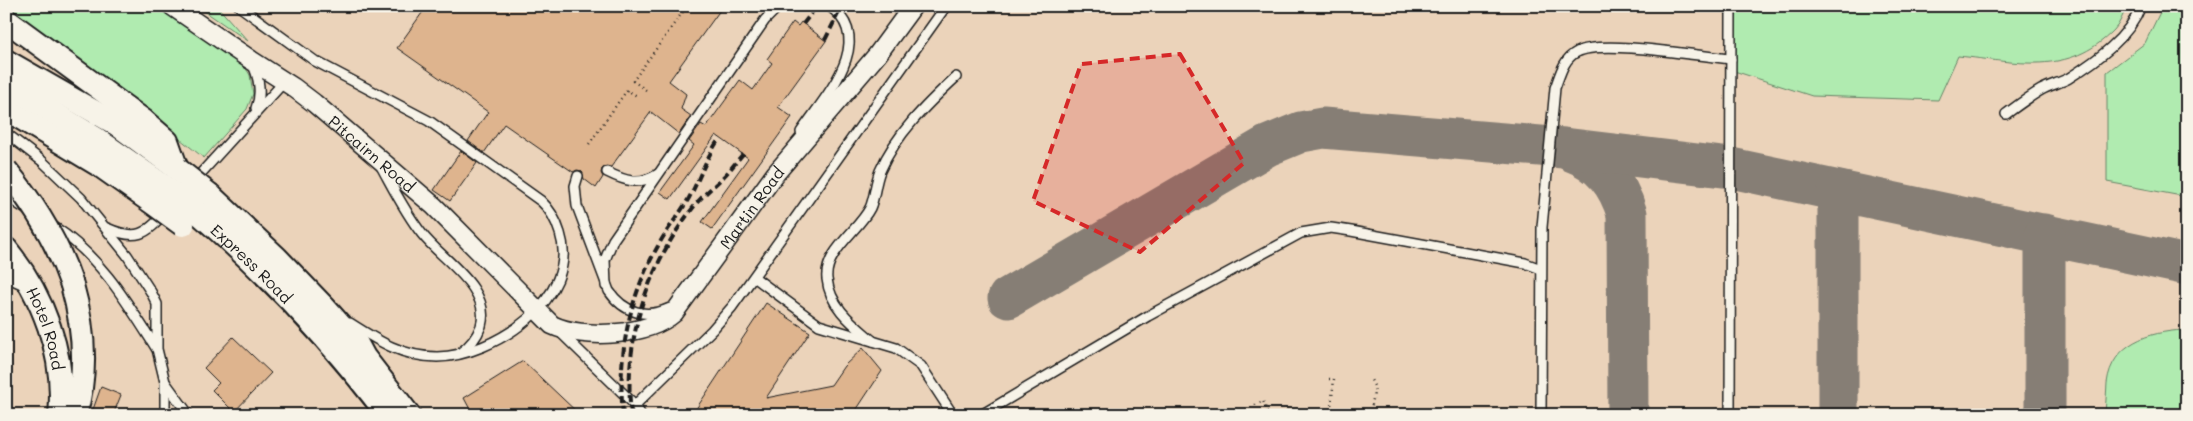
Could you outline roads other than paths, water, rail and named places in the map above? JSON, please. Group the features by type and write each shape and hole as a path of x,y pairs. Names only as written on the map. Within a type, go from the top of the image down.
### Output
{"street":[{"name":"Pitcairn Road","path":"172,6 314,103 434,206 552,325"},
{"name":"Martin Road","path":"552,325 583,334 649,327 668,318 688,296 762,192 877,55 913,6"},
{"path":"6,20 144,121 168,141 164,185"},
{"path":"6,61 116,124 164,185"},
{"path":"6,84 105,144 196,210 277,258 357,344 370,353 425,415"},
{"name":"Express Road","path":"6,109 86,157 164,185 196,210 294,305 345,360 380,409"},
{"path":"6,170 44,226 63,261 72,284 80,316 83,351 81,386 75,415"},
{"name":"Hotel Road","path":"6,249 34,292 49,325 61,378 60,415"},
{"path":"357,344 364,357 409,415"}],"lane":[{"path":"238,6 270,31 315,61 429,121 546,205 555,219 562,237 564,262 560,278 536,310 499,339 476,349 458,354 424,356 392,348 324,308"},
{"path":"606,286 604,266 610,246 765,20 779,6"},
{"path":"762,192 841,73 848,58 850,43 847,28 840,16 829,6"},
{"path":"635,405 722,319 754,277 946,6"},
{"path":"1730,415 1731,6"},
{"path":"2006,114 2041,90 2068,79 2105,52 2124,34 2137,16 2141,6"},
{"path":"1541,415 1542,227 1556,88 1566,62 1575,53 1595,47 1616,47 1731,59"},
{"path":"250,60 257,76 259,91 259,98 253,113"},
{"path":"873,341 842,314 830,294 827,277 829,262 870,208 878,174 887,157 917,116 956,77"},
{"path":"106,228 130,235 142,234 152,228 253,113 284,82"},
{"path":"6,133 32,152 62,179 106,228 144,279 157,304 157,349 165,382 165,415"},
{"path":"373,153 416,226 436,250 475,289 481,301 483,315 479,330 472,342 458,354"},
{"path":"607,172 626,181 633,182 647,180 662,172"},
{"path":"578,176 574,192 577,206 606,286 616,300 626,308 640,313 661,312 675,306 688,296"},
{"path":"6,196 72,239 91,256 115,285 157,349"},
{"path":"981,415 1148,316 1301,233 1331,228 1525,263 1541,269"},
{"path":"6,277 34,292"},
{"path":"754,277 819,325 896,348 921,366 953,415"},
{"path":"552,325 635,405 641,415"},
{"path":"165,382 189,415"}],"railway":[{"path":"803,24 817,6"},
{"path":"825,40 842,6"},
{"path":"623,415 622,371 624,349 627,328 639,286 658,246 689,198 720,138"},
{"path":"631,415 631,358 635,330 642,303 652,277 664,251 696,204 743,154"}]}
